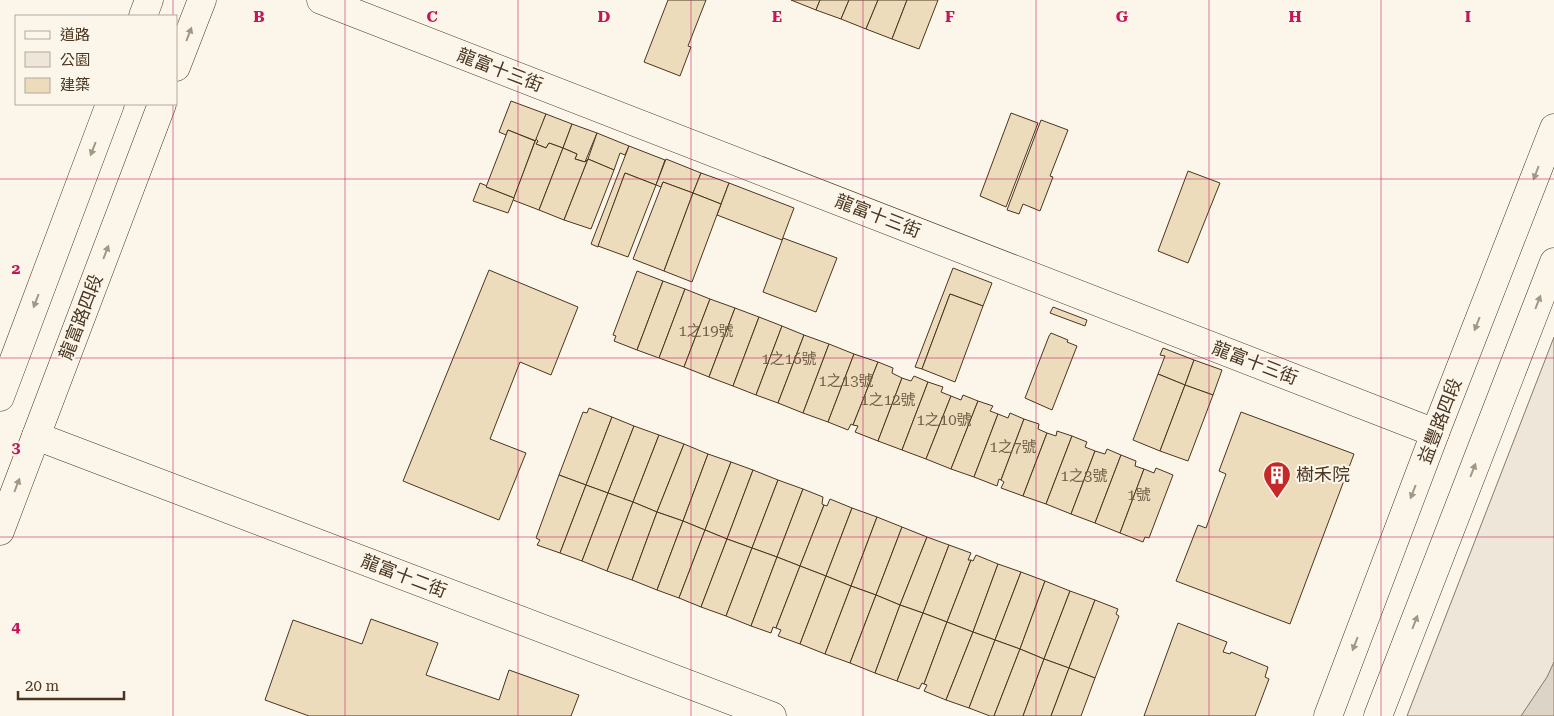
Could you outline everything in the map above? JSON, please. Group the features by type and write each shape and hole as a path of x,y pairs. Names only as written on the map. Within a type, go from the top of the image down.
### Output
{"street":[{"path":"143,15 150,0"},
{"path":"178,63 202,0"},
{"name":"龍富十三街","path":"321,0 1435,433"},
{"path":"0,397 110,105"},
{"name":"龍富路四段","path":"0,531 162,105"},
{"name":"益豐路四段","path":"1328,716 1435,433 1554,128"},
{"path":"1378,716 1554,262"},
{"name":"龍富十二街","path":"36,436 772,716"}],"green space":[{"path":"1554,337 1554,716 1407,716"}],"shaded area":[{"path":"1554,662 1554,716 1521,716 1547,677"}],"building":[{"path":"668,0 706,0 688,46 691,47 680,76 644,62"},
{"path":"791,0 820,0 816,10"},
{"path":"820,0 849,0 841,19 816,10"},
{"path":"849,0 878,0 866,29 841,19"},
{"path":"878,0 907,0 892,39 866,29"},
{"path":"907,0 938,0 919,49 892,39"},
{"path":"511,101 546,114 536,141 508,130 506,135 499,132"},
{"path":"1011,113 1038,123 1006,207 980,196"},
{"path":"546,114 572,124 563,148 549,143 546,148 536,144 538,141 536,139"},
{"path":"1041,120 1068,130 1050,176 1053,177 1040,211 1023,204 1019,214 1007,210"},
{"path":"572,124 597,133 585,162 575,159 577,154 563,148"},
{"path":"508,130 535,141 514,198 486,187"},
{"path":"597,133 629,146 625,155 620,153 614,170 588,159"},
{"path":"536,139 538,141 536,144 546,148 549,143 563,148 539,210 513,200"},
{"path":"629,146 665,160 656,185 625,173 598,247 591,244"},
{"path":"563,148 577,154 575,159 585,162 588,159 564,220 539,210"},
{"path":"588,159 614,170 591,229 564,220"},
{"path":"666,159 701,173 693,193 663,182 661,187 656,185"},
{"path":"1188,171 1220,183 1188,263 1158,251"},
{"path":"625,173 656,185 628,257 598,246"},
{"path":"701,173 729,183 721,204 693,193"},
{"path":"663,182 693,193 664,271 633,259"},
{"path":"480,183 514,198 508,213 473,201"},
{"path":"729,183 794,208 782,240 717,215"},
{"path":"693,193 721,204 692,282 664,271"},
{"path":"783,238 837,258 816,312 763,292"},
{"path":"953,268 992,283 983,306 950,294 922,369 915,367"},
{"path":"489,270 578,307 551,375 520,362 490,439 526,453 499,520 403,481"},
{"path":"637,271 663,281 637,350 614,341 616,336 613,335"},
{"path":"663,281 685,289 659,358 637,350"},
{"path":"685,289 710,299 684,367 659,358"},
{"path":"950,294 983,306 955,382 922,369"},
{"path":"710,299 735,308 709,377 684,367"},
{"path":"1053,307 1087,320 1085,326 1050,313"},
{"path":"735,308 759,317 733,386 709,377"},
{"path":"759,317 782,326 756,395 733,386"},
{"path":"782,326 804,335 778,403 756,395"},
{"path":"1051,333 1077,346 1052,410 1025,398"},
{"path":"804,335 829,344 803,413 778,403"},
{"path":"829,344 854,354 828,422 803,413"},
{"path":"1163,348 1194,360 1185,385 1158,374 1165,356 1160,355"},
{"path":"854,354 878,362 853,425 851,424 848,430 828,422"},
{"path":"1194,360 1222,370 1213,395 1185,385"},
{"path":"878,362 893,368 892,373 902,378 878,441 855,432 858,426 853,425"},
{"path":"1158,374 1185,385 1160,451 1133,440"},
{"path":"914,376 928,382 902,450 878,441 902,378 911,381"},
{"path":"928,382 943,387 941,392 951,396 926,459 902,450"},
{"path":"1185,385 1213,395 1188,461 1160,451"},
{"path":"963,395 978,401 951,469 926,459 951,396 961,400"},
{"path":"978,401 993,406 990,411 998,414 974,477 951,469"},
{"path":"589,408 612,417 586,485 559,475 583,412 587,413"},
{"name":"樹禾院","path":"1241,412 1354,454 1290,624 1176,581 1198,525 1206,528 1226,474 1219,471"},
{"path":"1010,413 1024,419 997,486 974,477 998,414 1008,418"},
{"path":"612,417 634,426 608,493 586,485"},
{"path":"1024,419 1039,424 1038,429 1047,433 1023,496 1001,488 1004,482 1001,480"},
{"path":"634,426 659,435 633,502 608,493"},
{"path":"1057,431 1072,436 1046,504 1023,496 1047,433 1056,436"},
{"path":"659,435 684,444 657,512 633,502"},
{"path":"1072,436 1087,442 1085,447 1095,451 1071,514 1046,504"},
{"path":"684,444 708,454 683,521 657,512"},
{"path":"1107,449 1121,455 1095,523 1071,514 1095,451 1105,454"},
{"path":"708,454 731,462 705,530 683,521"},
{"path":"1121,455 1136,461 1135,466 1144,469 1120,533 1095,523"},
{"path":"731,462 753,470 727,539 705,530"},
{"path":"1156,468 1173,475 1149,538 1145,537 1143,542 1120,533 1144,469 1154,473"},
{"path":"753,470 778,480 752,548 727,539"},
{"path":"559,475 586,485 560,553 537,545 540,540 536,538"},
{"path":"778,480 803,489 777,557 752,548"},
{"path":"586,485 608,493 582,561 560,553"},
{"path":"803,489 823,497 822,504 824,505 800,566 777,557"},
{"path":"608,493 633,502 607,571 582,561"},
{"path":"830,499 852,508 826,576 800,566 824,505 827,506"},
{"path":"633,502 657,512 632,580 607,571"},
{"path":"852,508 877,517 851,586 826,576"},
{"path":"657,512 683,521 657,590 632,580"},
{"path":"877,517 902,527 876,595 851,586"},
{"path":"683,521 705,530 679,598 657,590"},
{"path":"902,527 927,537 900,605 876,595"},
{"path":"705,530 727,539 701,607 679,598"},
{"path":"927,537 949,545 923,613 900,605"},
{"path":"727,539 752,548 726,616 701,607"},
{"path":"949,545 971,553 968,560 971,560 947,622 923,613"},
{"path":"752,548 777,557 751,626 726,616"},
{"path":"976,555 998,564 973,632 947,622 971,560 973,561"},
{"path":"777,557 800,566 776,628 773,627 771,633 751,626"},
{"path":"998,564 1021,572 995,640 973,632"},
{"path":"800,566 826,576 800,644 778,636 781,630 776,628"},
{"path":"1021,572 1045,581 1020,649 995,640"},
{"path":"826,576 851,586 825,654 800,644"},
{"path":"1045,581 1070,591 1044,659 1020,649"},
{"path":"851,586 876,595 850,663 825,654"},
{"path":"1070,591 1095,600 1069,668 1044,659"},
{"path":"876,595 900,605 875,673 850,663"},
{"path":"1095,600 1118,609 1116,614 1119,616 1095,678 1069,668"},
{"path":"900,605 923,613 897,681 875,673"},
{"path":"923,613 947,622 924,684 922,683 919,689 897,681"},
{"path":"371,619 438,643 426,675 499,700 509,670 579,695 571,716 309,716 265,700 293,620 362,644"},
{"path":"947,622 973,632 946,700 924,691 927,685 924,684"},
{"path":"1178,623 1227,642 1223,652 1230,654 1231,652 1268,667 1265,677 1269,679 1255,716 1144,716"},
{"path":"973,632 995,640 969,708 946,700"},
{"path":"995,640 1020,649 994,716 990,716 969,708"},
{"path":"1020,649 1044,659 1023,716 994,716"},
{"path":"1044,659 1069,668 1051,716 1023,716"},
{"path":"1069,668 1095,678 1081,716 1051,716"}],"place":[{"name":"樹禾院","path":"1277,499"}]}
